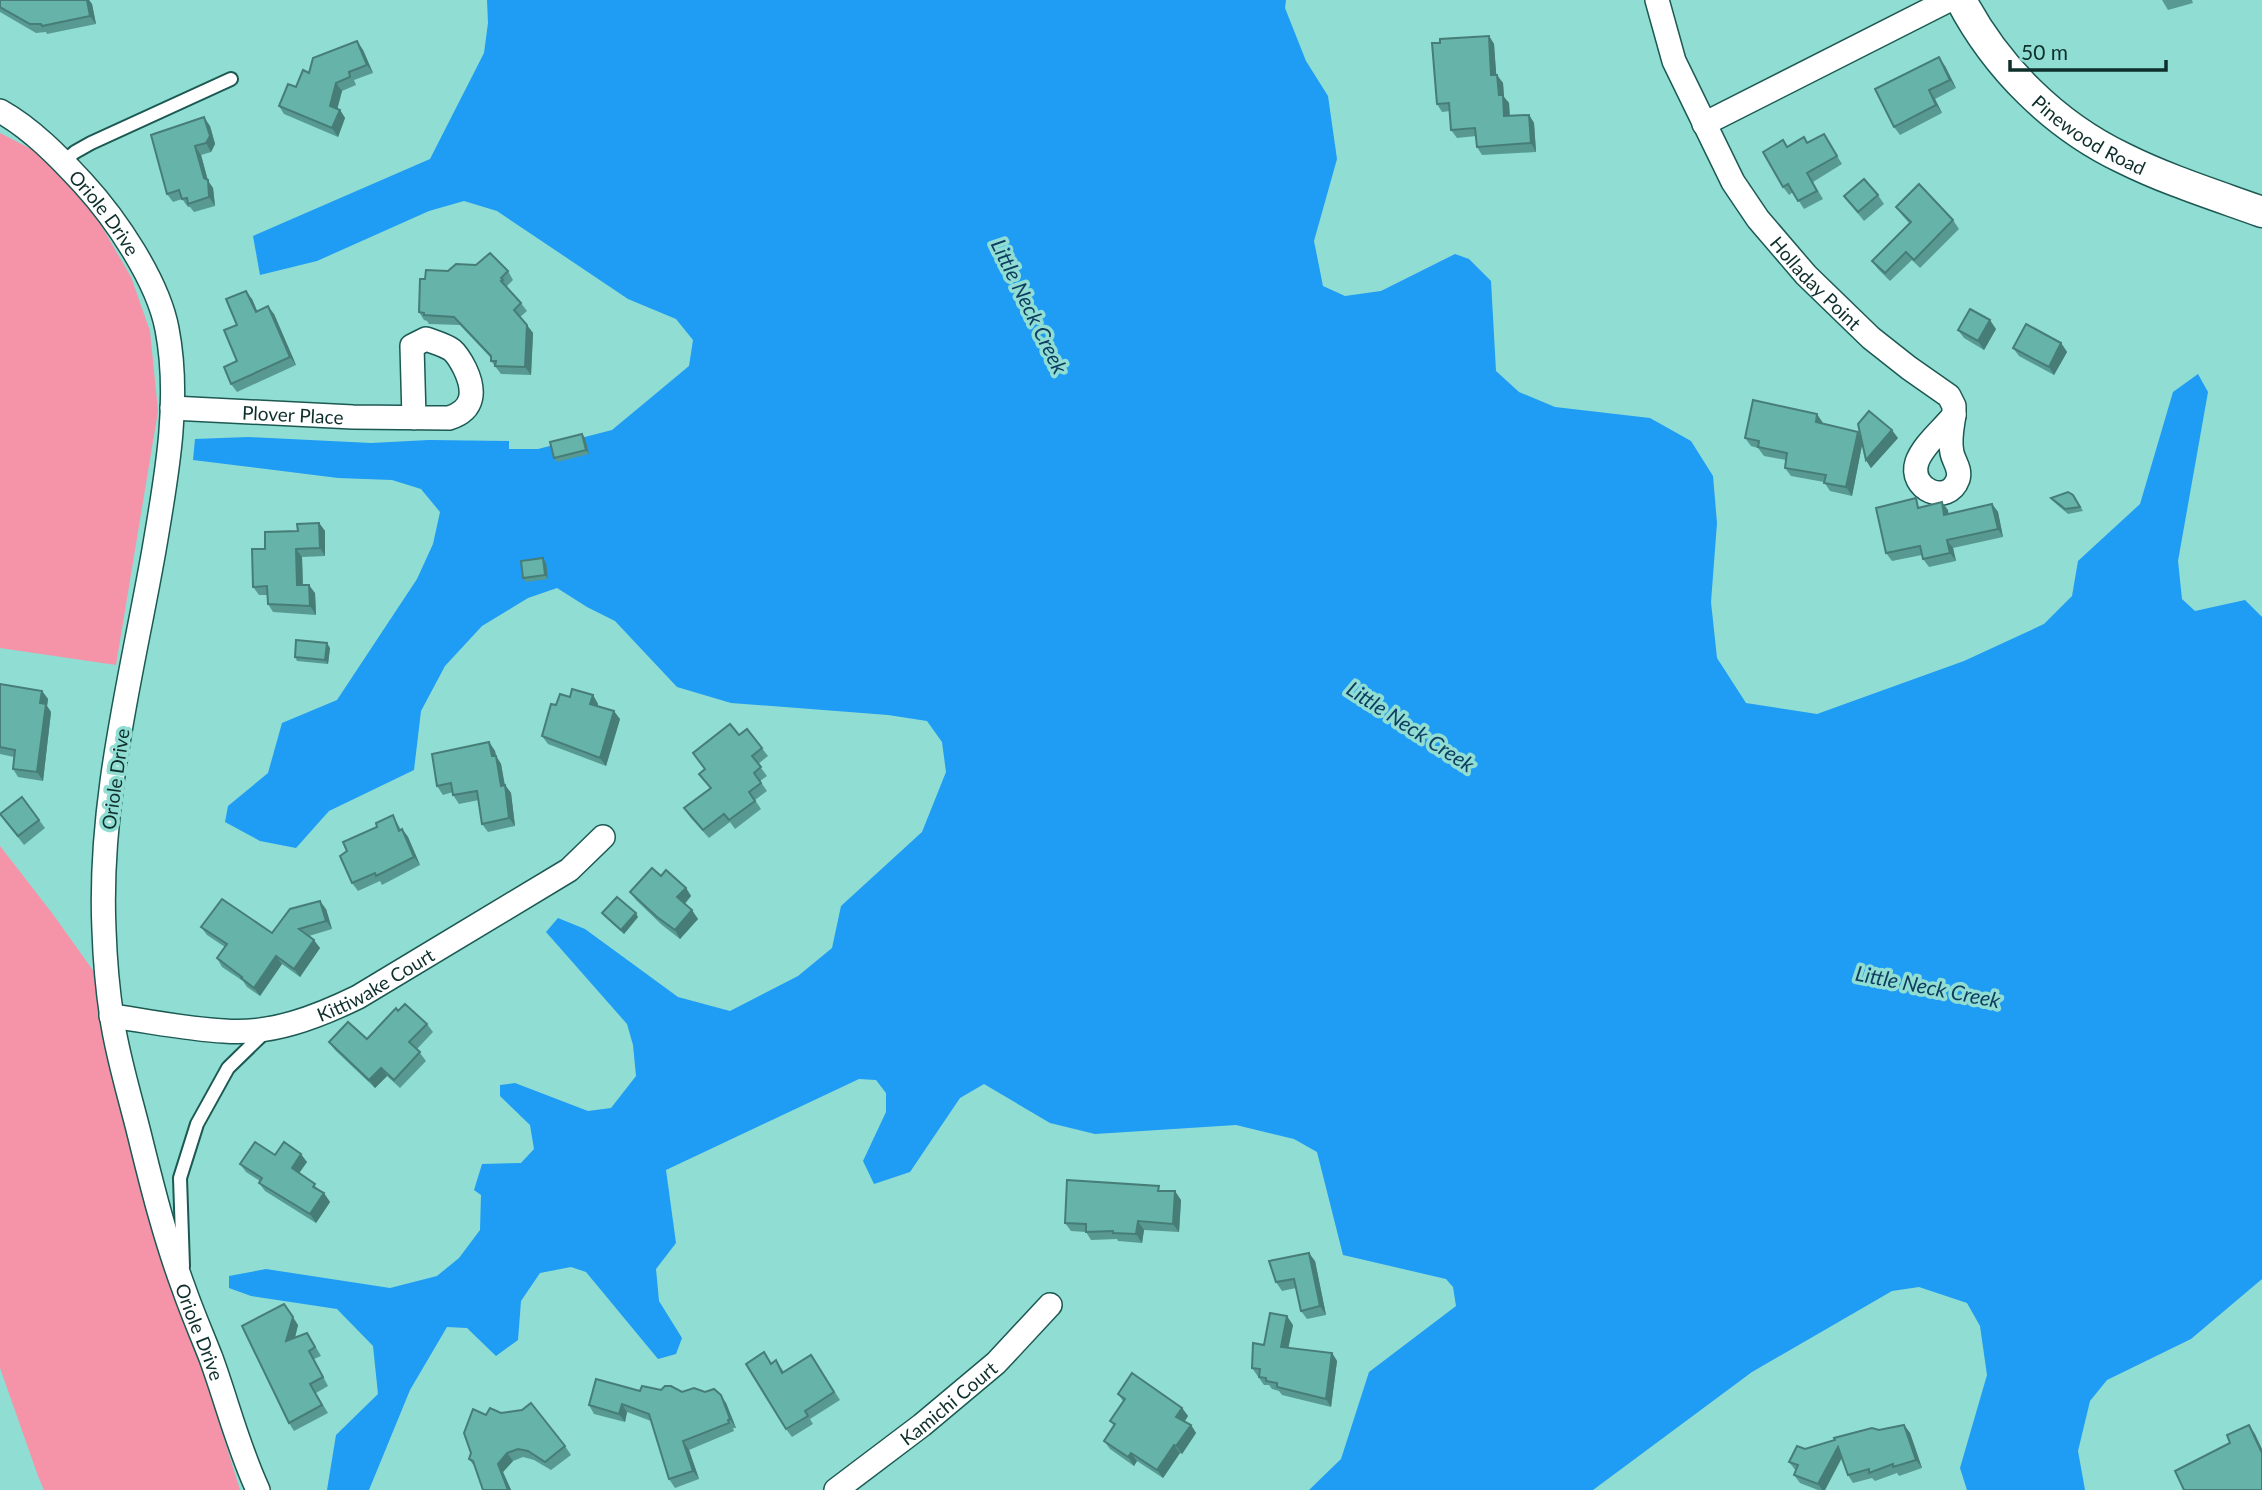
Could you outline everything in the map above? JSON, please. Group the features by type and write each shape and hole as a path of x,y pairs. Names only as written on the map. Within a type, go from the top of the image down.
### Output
{"street":[{"name":"Holladay Point","path":"1657,0 1674,61 1733,182 1766,229 1806,275 1871,338 1949,396 1954,406 1954,415"},
{"path":"1704,124 1949,0"},
{"name":"Pinewood Road","path":"1961,0 2000,60 2032,95 2082,134 2120,157 2160,175 2262,212"},
{"name":"Oriole Drive","path":"0,111 30,131 64,162 104,206 148,277 159,302 169,342 172,408 163,496 109,808 104,875 104,929 111,1016 160,1218 258,1490"},
{"name":"Plover Place","path":"172,408 414,418"},
{"name":"Kittiwake Court","path":"111,1016 226,1032 268,1028 326,1013 358,997 569,870 603,837"},
{"name":"Kamichi Court","path":"836,1490 922,1425 996,1363 1050,1305"}],"lane":[{"path":"64,162 75,152 91,144 232,79"},
{"path":"184,1290 180,1178 197,1124 228,1068 268,1028"}],"shaded area":[{"path":"0,133 41,154 74,186 101,225 131,277 150,331 158,411 116,665 0,648"},
{"path":"0,846 107,990 153,1157 200,1361 240,1490 44,1490 38,1476 0,1368"}],"water":[{"name":"Little Neck Creek","path":"487,0 1286,0 1285,8 1306,61 1328,96 1337,159 1314,241 1323,286 1345,296 1381,291 1455,254 1469,259 1491,281 1496,371 1519,392 1555,407 1650,418 1691,441 1713,476 1717,523 1711,602 1717,658 1746,703 1817,714 1964,661 2044,624 2072,596 2078,561 2140,504 2173,392 2198,374 2208,392 2178,561 2182,599 2195,611 2245,600 2262,617 2262,1279 2191,1339 2107,1380 2090,1401 2078,1451 2085,1490 1967,1490 1960,1468 1987,1375 1980,1326 1967,1303 1919,1287 1892,1291 1752,1372 1593,1490 1309,1490 1341,1459 1369,1372 1456,1306 1453,1287 1446,1279 1343,1255 1317,1152 1294,1139 1236,1125 1095,1134 1050,1123 984,1084 960,1098 910,1172 874,1184 863,1161 886,1112 886,1093 876,1080 859,1079 666,1170 676,1243 656,1269 659,1301 682,1338 676,1354 658,1359 586,1272 571,1267 540,1273 521,1301 518,1340 496,1356 467,1328 447,1327 410,1390 369,1490 327,1490 336,1435 378,1394 373,1346 337,1309 251,1296 229,1288 229,1276 266,1269 390,1288 437,1276 459,1258 480,1230 481,1195 474,1190 482,1164 521,1163 534,1149 530,1125 500,1096 500,1085 515,1083 588,1111 611,1108 636,1076 633,1045 627,1024 546,932 558,918 585,929 678,997 730,1011 798,976 832,948 841,906 922,832 946,772 942,742 927,721 888,715 731,703 677,687 615,621 557,588 528,598 482,626 445,666 421,711 414,770 329,811 296,848 260,841 225,822 228,806 268,773 282,723 337,700 417,579 433,544 440,512 421,489 392,480 338,478 193,460 195,439 248,437 371,443 429,440 509,441 509,449 538,449 612,430 689,366 693,340 676,319 628,299 497,211 464,201 429,211 317,261 260,275 253,236 430,159 484,53 488,23"}],"building":[{"path":"0,0 87,0 90,16 42,26 30,24 0,7"},
{"path":"1489,36 1491,75 1497,75 1499,95 1503,95 1504,116 1529,115 1531,143 1477,147 1475,128 1451,130 1449,103 1437,104 1432,43 1440,43 1440,39"},
{"path":"357,41 367,65 349,72 350,77 336,83 330,106 340,110 332,128 279,106 288,84 296,87 303,70 309,73 313,58"},
{"path":"1939,57 1950,80 1929,90 1936,105 1894,127 1875,89"},
{"path":"204,117 210,136 206,143 195,146 204,178 208,180 209,197 188,204 187,198 182,199 179,190 167,194 151,135"},
{"path":"1824,134 1837,156 1807,173 1817,191 1798,201 1788,184 1783,187 1763,152 1783,140 1787,147 1804,137 1807,143"},
{"path":"1864,179 1878,195 1858,212 1844,196"},
{"path":"1919,184 1953,220 1914,260 1906,252 1885,273 1872,261 1911,222 1896,207"},
{"path":"490,253 508,271 501,281 521,303 514,310 527,325 525,367 495,366 496,361 491,361 491,356 454,317 424,315 419,312 420,279 425,279 426,270 448,271 456,264 476,265"},
{"path":"246,291 256,312 268,306 290,357 231,384 224,367 237,361 224,330 237,325 226,299"},
{"path":"1970,309 1990,320 1978,341 1958,330"},
{"path":"2026,324 2061,343 2049,367 2013,348"},
{"path":"1753,400 1817,414 1816,422 1858,432 1846,487 1824,483 1826,475 1785,468 1787,453 1758,447 1759,441 1745,438"},
{"path":"1869,411 1892,430 1866,460 1858,424"},
{"path":"582,434 586,450 554,458 550,442"},
{"path":"2068,492 2080,507 2065,509 2051,498"},
{"path":"1916,498 1918,508 1942,502 1944,515 1992,504 1998,529 1947,540 1950,553 1923,559 1920,546 1886,553 1876,508"},
{"path":"319,523 320,548 296,549 297,585 309,585 310,606 268,604 267,586 253,587 252,549 265,549 265,532 298,531 297,524"},
{"path":"543,558 545,575 523,578 521,561"},
{"path":"296,640 327,643 325,660 295,657"},
{"path":"0,684 42,691 40,703 46,704 37,772 13,769 15,750 0,747"},
{"path":"572,689 593,695 590,704 614,711 600,758 542,736 551,704 556,705 560,694 570,697"},
{"path":"730,724 739,735 747,729 762,748 752,756 761,767 754,773 761,783 749,792 755,801 729,820 724,814 703,830 684,808 711,788 699,774 705,769 693,753"},
{"path":"489,742 492,756 496,756 501,786 505,785 509,818 482,824 477,791 453,795 451,783 437,786 432,754"},
{"path":"22,797 39,820 18,836 0,814"},
{"path":"393,815 414,857 376,876 375,873 352,883 340,856 347,851 343,842 377,827 376,823"},
{"path":"652,868 661,876 666,870 686,888 677,897 692,910 675,930 630,892"},
{"path":"617,897 636,913 621,930 602,913"},
{"path":"222,899 272,933 290,909 320,901 326,921 299,929 314,940 294,969 276,956 254,988 217,958 227,944 201,927"},
{"path":"405,1004 427,1024 409,1042 420,1052 394,1080 381,1068 369,1080 329,1042 348,1022 367,1039 396,1008 398,1011"},
{"path":"255,1142 275,1155 284,1142 301,1154 292,1168 324,1193 310,1214 259,1183 262,1178 240,1164"},
{"path":"1067,1180 1159,1186 1158,1191 1175,1191 1173,1224 1138,1221 1136,1234 1086,1232 1086,1224 1065,1223"},
{"path":"1309,1253 1320,1306 1301,1311 1294,1279 1276,1282 1269,1261"},
{"path":"284,1304 293,1317 286,1341 307,1333 315,1347 309,1351 323,1377 310,1384 322,1405 289,1423 242,1326"},
{"path":"1270,1313 1287,1316 1281,1347 1332,1353 1326,1399 1277,1387 1277,1383 1259,1377 1260,1369 1252,1368 1253,1343 1264,1345"},
{"path":"764,1352 771,1364 776,1360 782,1373 811,1355 834,1392 805,1411 808,1416 786,1429 746,1364"},
{"path":"1132,1373 1182,1408 1176,1417 1191,1425 1157,1470 1131,1453 1128,1457 1104,1441 1115,1424 1110,1421 1125,1399 1118,1394"},
{"path":"596,1379 640,1391 642,1386 661,1390 665,1386 671,1386 682,1392 694,1388 705,1392 714,1389 721,1395 729,1423 683,1441 693,1471 669,1479 649,1414 622,1404 619,1414 589,1405"},
{"path":"531,1403 565,1446 545,1462 528,1451 518,1449 507,1453 498,1464 508,1490 483,1490 473,1461 469,1459 471,1453 464,1433 473,1409 486,1415 490,1408 501,1413 522,1410"},
{"path":"1904,1425 1916,1460 1893,1467 1893,1464 1869,1473 1869,1469 1848,1475 1838,1447 1818,1484 1794,1475 1798,1465 1789,1462 1797,1446 1805,1449 1872,1428 1879,1430"},
{"path":"2249,1425 2262,1453 2262,1490 2184,1490 2175,1471 2230,1443 2227,1435"}]}
